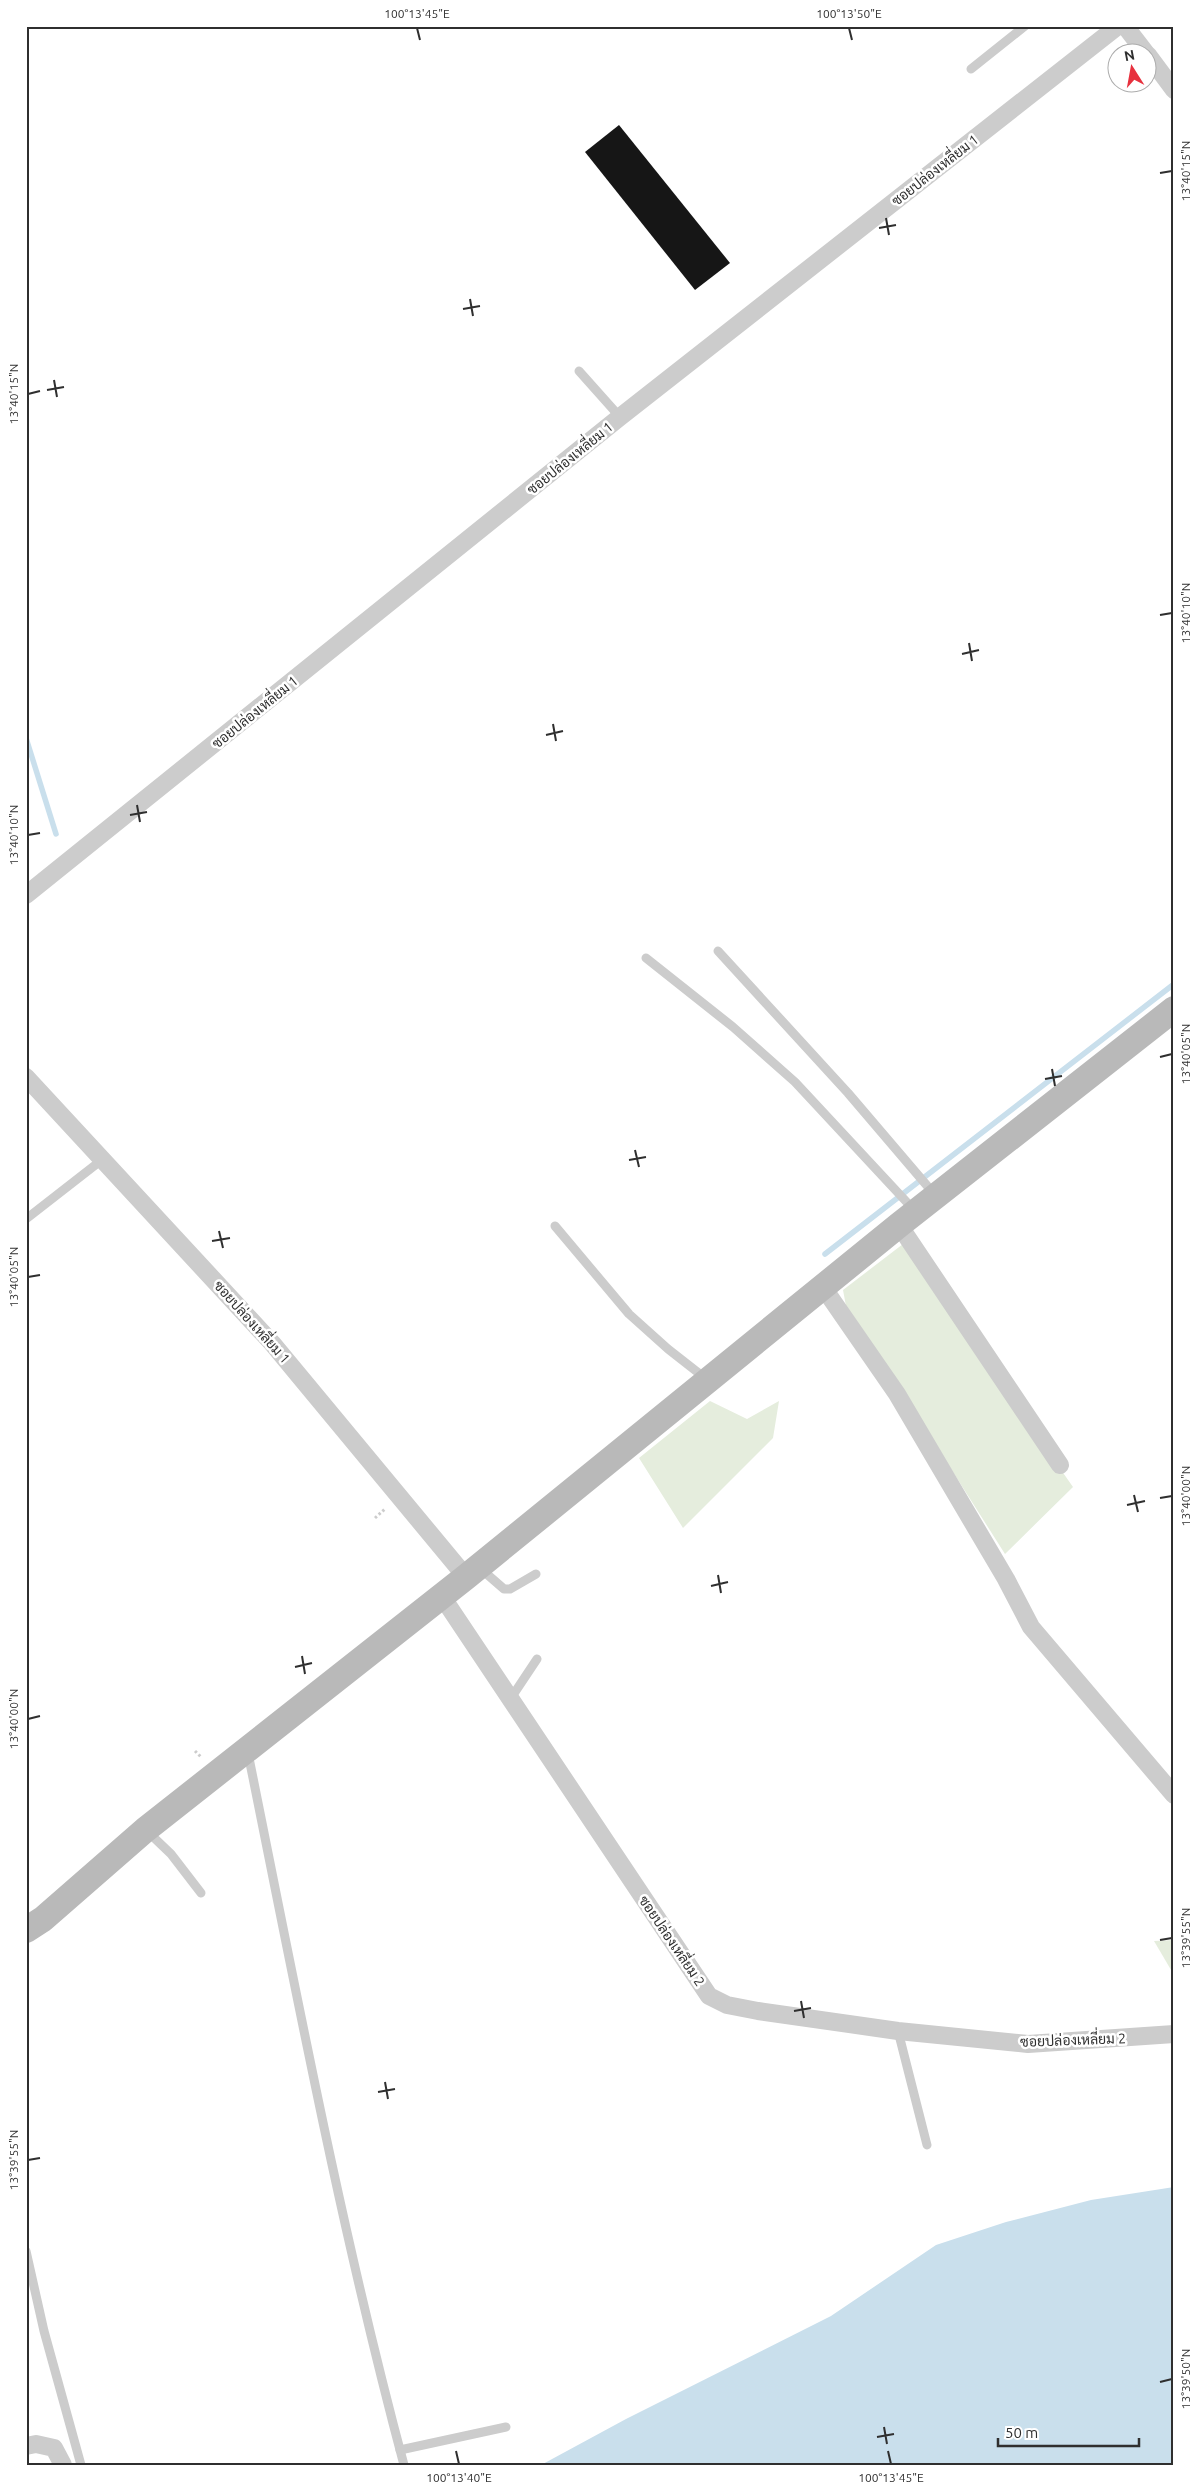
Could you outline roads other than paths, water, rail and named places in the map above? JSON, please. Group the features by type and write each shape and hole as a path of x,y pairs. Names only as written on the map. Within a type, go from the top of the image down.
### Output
{"street":[{"name":"ซอยปล่องเหลี่ยม 1","path":"26,895 620,417 1118,26"},
{"path":"1125,26 1137,42"},
{"path":"1158,69 1174,90"},
{"path":"26,1930 43,1919 145,1830 472,1572 823,1286 1174,1010"},
{"name":"ซอยปล่องเหลี่ยม 1","path":"26,1077 272,1343 472,1572"},
{"path":"917,1211 1060,1465"},
{"path":"823,1286 897,1394 1006,1578 1031,1627 1174,1795"},
{"name":"ซอยปล่องเหลี่ยม 2","path":"441,1595 709,1996 727,2005 758,2012 898,2031 1028,2044 1174,2034"},
{"path":"26,2446 36,2444 54,2448 63,2465"}],"lane":[{"path":"971,70 1025,26"},
{"path":"579,371 620,417"},
{"path":"718,950 848,1093 917,1211"},
{"path":"646,958 733,1027 795,1082 917,1211"},
{"path":"26,1219 103,1159"},
{"path":"555,1226 629,1314 668,1349 708,1380"},
{"path":"472,1572 504,1589 510,1589 536,1574"},
{"path":"511,1698 537,1659"},
{"path":"248,1750 307,2047 369,2336 404,2465"},
{"path":"145,1830 171,1854 201,1893"},
{"path":"898,2031 927,2145"},
{"path":"26,2250 44,2331 81,2465"},
{"path":"400,2450 506,2427"}],"water":[{"path":"1174,2187 1174,2465 541,2465 626,2419 831,2316 936,2245 1006,2222 1091,2200"}],"waterway":[{"path":"26,738 56,834"},
{"path":"825,1254 1174,984"}]}
